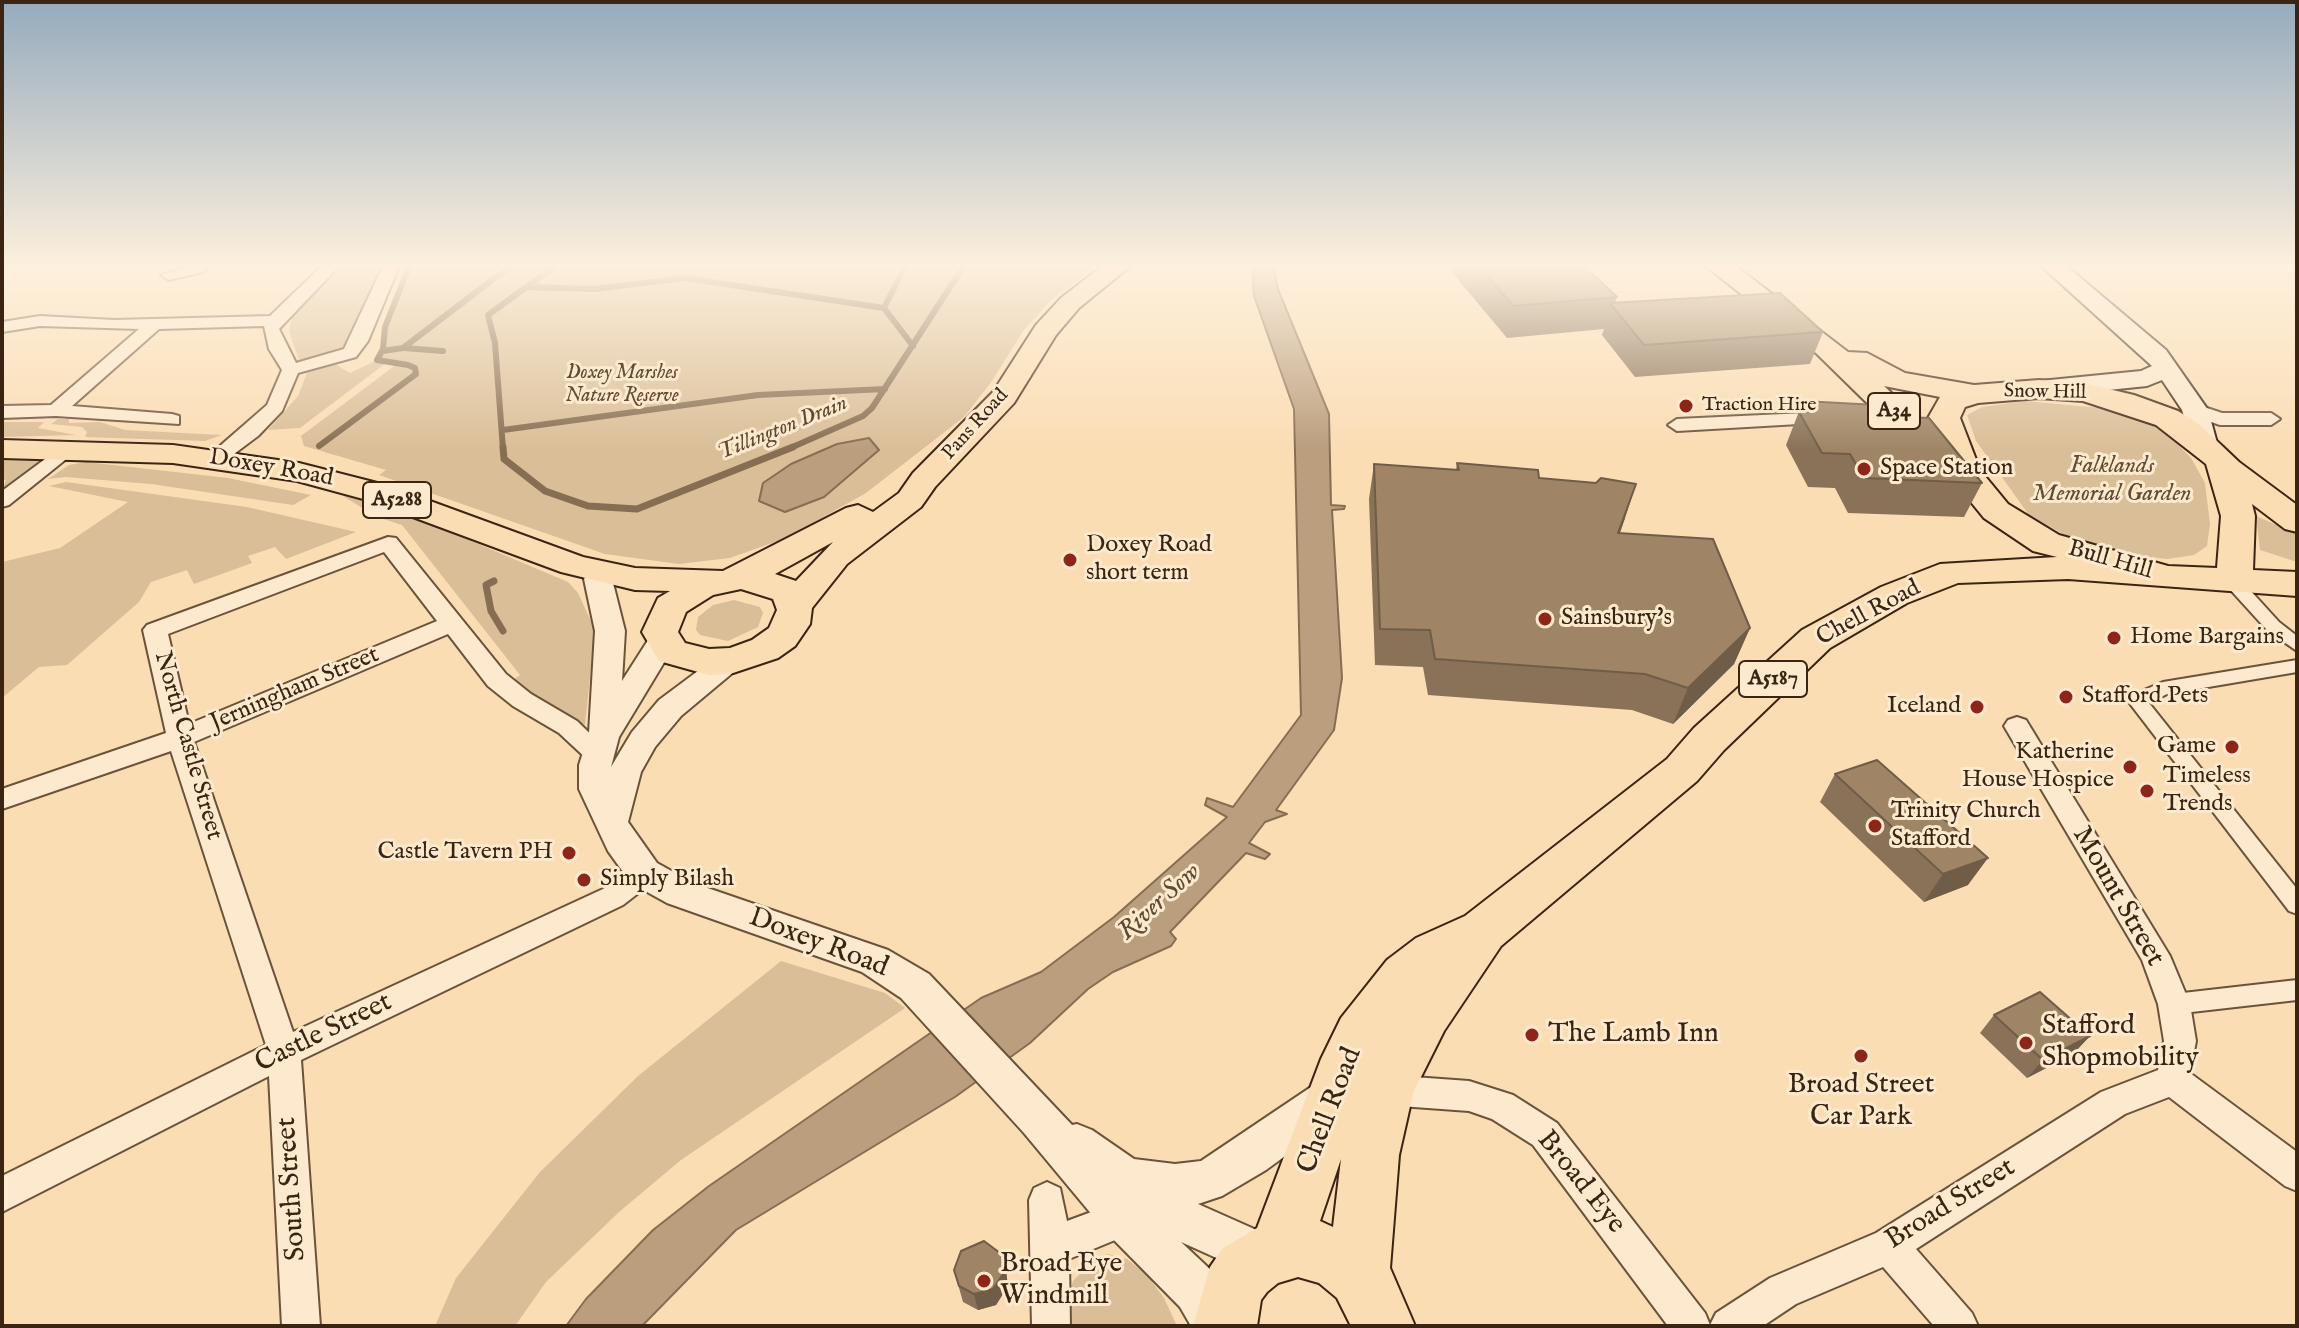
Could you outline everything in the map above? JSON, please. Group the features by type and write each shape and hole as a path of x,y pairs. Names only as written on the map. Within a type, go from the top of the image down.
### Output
{"highway":[{"name":"A34","path":"1798,326 1826,347 1872,416 1965,473"},
{"name":"A34","path":"1816,326 1880,374 1929,388 1974,394"},
{"name":"Snow Hill","path":"1965,473 1946,431 1944,418 1953,401 1974,394 2039,389 2091,393 2167,418 2297,522"},
{"path":"2091,393 2132,396 2195,410"},
{"path":"2213,454 2238,516 2238,554 2233,582"},
{"path":"1965,473 1996,511"},
{"name":"Bull Hill","path":"1996,511 2046,543 2167,577 2297,584"},
{"name":"A5187","path":"1953,572 2000,543 1996,511"},
{"name":"Chell Road","path":"1271,1253 1332,1097 1360,1035 1405,975 1434,953 1483,931 1682,770 1709,739 1816,639 1894,595 1953,572 2068,568 2167,577"},
{"name":"Chell Road","path":"1383,1307 1370,1155 1386,1090 1425,1015 1483,931"},
{"path":"1225,1326 1232,1289 1245,1270 1271,1253 1298,1247 1319,1251 1341,1261 1383,1307"}],"main road":[{"name":"Pans Road","path":"795,605 829,563 910,500 924,480 1004,397 1049,326"},
{"path":"2125,326 2165,369 2195,410 2213,454"},
{"path":"2039,389 2147,378 2165,369"},
{"name":"Doxey Road","path":"2,449 68,448 215,459 342,481 585,572 638,605 661,636"},
{"name":"Pans Road","path":"730,580 850,521 895,491 924,480"},
{"name":"Doxey Road","path":"585,572 635,579 730,580"},
{"name":"A5288","path":"730,580 777,585 789,593 795,605 792,624 782,637 765,649 733,660 688,659 672,652 661,636 671,606 685,595 730,580"}],"street":[{"path":"56,410 153,326"},
{"path":"272,326 278,349 291,370"},
{"path":"291,370 350,353 365,326"},
{"path":"215,459 251,432 275,407 291,370"},
{"path":"2,412 56,410 147,416 168,412"},
{"path":"2195,410 2220,419 2271,419"},
{"path":"1677,425 1872,416"},
{"path":"2,501 68,448"},
{"name":"North Castle Street","path":"284,1052 180,738 155,630 388,543 450,624"},
{"name":"Doxey Road","path":"585,572 610,631 596,789 620,841 644,873 680,893 875,961 915,986 1039,1119 1123,1197"},
{"path":"2233,582 2273,626 2297,645"},
{"path":"450,624 497,680 522,700 600,745 661,636"},
{"name":"Jerningham Street","path":"2,799 180,738 450,624"},
{"path":"612,820 625,772 643,740 670,708 733,660"},
{"path":"2297,666 2163,688 2137,701 2297,905"},
{"name":"Mount Street","path":"2017,726 2155,956 2174,1004 2180,1041 2172,1080"},
{"name":"Castle Street","path":"2,1195 284,1052 613,897 644,873"},
{"path":"2174,1004 2297,990"},
{"name":"South Street","path":"284,1052 301,1326"},
{"path":"2172,1080 2223,1115 2297,1174"},
{"name":"Broad Street","path":"1729,1326 1783,1291 1889,1246 2113,1103 2172,1080"},
{"name":"Broad Eye","path":"1386,1090 1469,1096 1501,1106 1545,1134 1692,1326"},
{"path":"1051,1249 1073,1237 1123,1197 1207,1181 1251,1155 1332,1097"},
{"path":"1123,1197 1271,1253"},
{"path":"1123,1197 1197,1290 1217,1326"},
{"path":"1047,1200 1051,1249 1051,1326"},
{"path":"1889,1246 1959,1326"}],"green space":[{"path":"290,326 356,326 339,354 310,363 299,360 289,331"},
{"name":"Doxey Marshes Nature Reserve","path":"1028,326 964,417 866,493 786,538 730,558 679,564 605,554 379,475 386,470 304,446 301,436 397,364 386,363 300,428 268,430 298,396 307,373 335,364 350,373 377,360 383,349 385,327"},
{"name":"Falklands Memorial Garden","path":"2025,401 2112,409 2140,417 2166,432 2191,458 2205,483 2210,524 2207,546 2194,555 2167,559 2114,553 2076,541 2029,515 1976,441 1967,415 1982,407"},
{"path":"58,419 69,419 69,423 100,422 125,430 222,435 205,441 85,437 87,432 82,427 51,424"},
{"path":"2,422 44,422 38,428 76,435 2,437"},
{"path":"2,454 39,457 40,464 19,482 12,482 2,490 6,480 2,479"},
{"path":"86,462 228,478 311,495 293,505 151,484 66,477 48,479 69,465"},
{"path":"66,482 247,507 356,532 286,559 275,547 248,556 252,563 194,584 187,570 151,582 139,602 67,665 39,667 2,698 2,562 60,548 128,502 49,486"},
{"path":"343,496 391,507 568,582 578,593 595,630 585,725 539,701 513,680 520,675 402,525 377,517"},
{"path":"2256,516 2297,534 2297,562 2260,550"},
{"path":"734,600 760,607 763,613 758,627 728,641 700,635 696,630 698,617 713,605"},
{"path":"781,961 885,993 905,1008 681,1160 619,1212 546,1282 515,1326 435,1326 456,1278 540,1172 638,1076"},
{"path":"1108,1254 1127,1259 1147,1275 1164,1298 1177,1326 1067,1326 1066,1304 1073,1281 1093,1260"}],"water":[{"name":"River Sow","path":"1265,326 1293,326 1329,414 1331,505 1345,506 1344,509 1332,510 1342,678 1334,730 1276,810 1287,814 1265,822 1249,843 1270,854 1265,859 1246,853 1170,932 1176,939 1171,946 1113,972 1088,989 1030,1043 955,1097 736,1230 642,1326 566,1326 586,1299 653,1230 709,1186 981,998 1041,972 1114,917 1227,817 1205,805 1207,798 1233,807 1301,715 1294,409"},
{"path":"869,438 879,450 824,497 785,512 759,501 763,483 791,464 837,444"}],"building":[{"path":"1629,326 1816,326 1823,332 1644,345"},
{"path":"1803,401 1877,405 1884,416 1929,418 1982,483 1864,478 1850,454 1822,453 1799,412 1809,412"},
{"name":"Sainsbury's","path":"1457,463 1538,470 1539,478 1596,483 1601,478 1636,484 1618,533 1713,539 1750,628 1688,688 1645,674 1435,659 1430,630 1380,629 1374,464 1459,470"},
{"path":"1877,760 1988,858 1943,874 1835,774"},
{"path":"2040,992 2090,1036 2043,1060 1994,1015"},
{"path":"984,1241 1004,1256 1005,1271 993,1289 974,1294 959,1286 954,1270 961,1251"}],"waterway":[{"path":"319,446 416,374 415,368 408,365 377,360 383,349 385,326"},
{"path":"382,351 403,348 432,326"},
{"path":"491,326 495,343 503,449"},
{"path":"898,326 912,345"},
{"name":"Tillington Drain","path":"912,345 925,326"},
{"name":"Tillington Drain","path":"884,389 912,345"},
{"path":"404,348 443,351"},
{"path":"503,430 758,395 884,389"},
{"name":"Tillington Drain","path":"788,449 863,416 884,389"},
{"name":"Tillington Drain","path":"503,447 504,459 545,491 588,506 637,509 788,449"},
{"name":"Tillington Drain","path":"788,449 793,447"},
{"name":"Tillington Drain","path":"494,581 486,585 491,611 503,631"}],"place":[{"name":"Traction Hire","path":"1686,406"},
{"name":"Space Station","path":"1864,469"},
{"name":"Doxey Road short term","path":"1070,560"},
{"name":"Sainsbury's","path":"1545,619"},
{"name":"Home Bargains","path":"2114,638"},
{"name":"Stafford Pets","path":"2066,697"},
{"name":"Iceland","path":"1977,707"},
{"name":"Game","path":"2232,747"},
{"name":"Katherine House Hospice","path":"2130,767"},
{"name":"Timeless Trends","path":"2147,791"},
{"name":"Trinity Church Stafford","path":"1875,826"},
{"name":"Castle Tavern PH","path":"569,853"},
{"name":"Simply Bilash","path":"584,880"},
{"name":"The Lamb Inn","path":"1532,1035"},
{"name":"Stafford Shopmobility","path":"2026,1043"},
{"name":"Broad Street Car Park","path":"1861,1056"},
{"name":"Broad Eye Windmill","path":"984,1281"}]}
